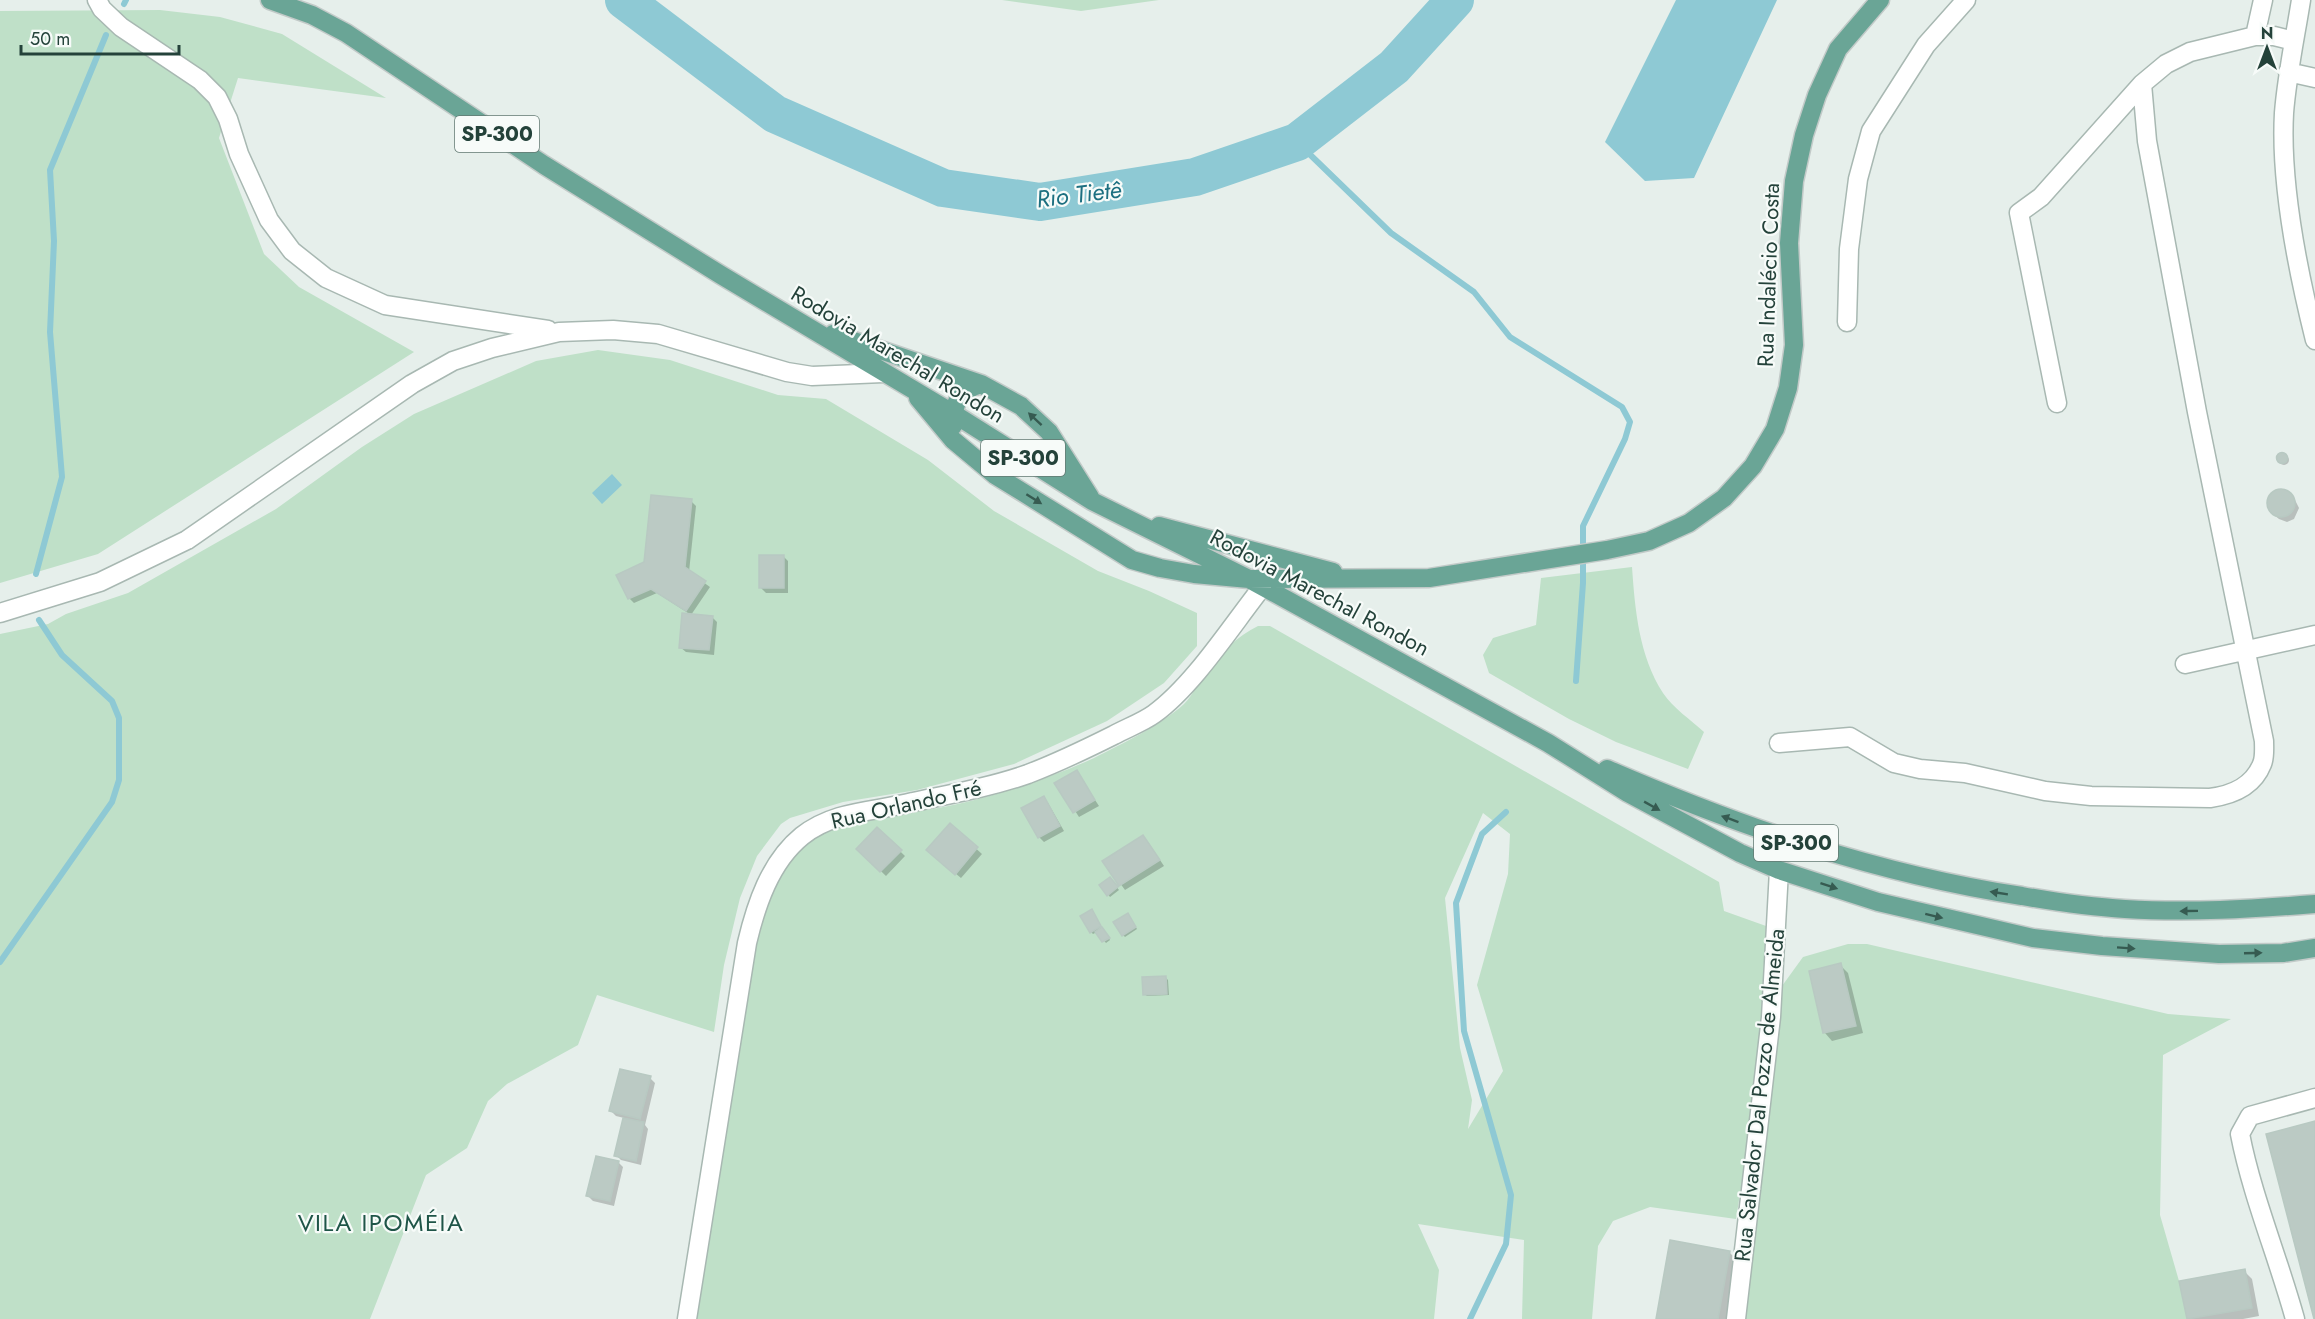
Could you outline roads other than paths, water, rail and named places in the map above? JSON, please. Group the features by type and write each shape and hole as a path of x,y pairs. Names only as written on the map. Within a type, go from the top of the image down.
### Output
{"main road":[{"name":"Rodovia Marechal Rondon","path":"270,0 312,15 346,33 544,165 883,373 954,414 1092,501 1256,583 1548,743 1675,819 1740,853 1779,870 1878,902 2033,938 2102,946 2219,954 2283,952 2315,948"},
{"name":"Rua Indalécio Costa","path":"911,390 953,440 995,475 1132,560 1160,568 1256,583 1429,578 1548,560 1649,541 1689,523 1724,498 1753,466 1774,429 1788,388 1794,345 1789,243 1794,181 1804,135 1817,95 1838,49 1880,0"},
{"path":"805,325 981,384 1021,405 1049,432 1092,501"},
{"path":"953,440 954,414 960,394 981,384"},
{"name":"Rua Indalécio Costa","path":"1125,518 1358,579"},
{"name":"Rodovia Marechal Rondon","path":"1548,743 1677,800 1787,840 1836,855 1975,889 2056,902 2122,909 2186,912 2315,904"}],"street":[{"path":"1847,322 1850,237 1858,179 1871,131 1926,45 1966,0"},
{"path":"2255,36 2263,0"},
{"path":"2301,0 2288,72 2284,144 2291,218 2303,293 2315,340"},
{"path":"100,5 121,27 200,80 217,97 228,119 239,154 269,220 292,251 326,279 385,305 559,332 613,330 658,334 787,372 812,376 883,373"},
{"path":"2058,403 2019,213 2041,197 2142,84 2166,64 2190,52 2255,36 2274,36 2294,41"},
{"path":"2288,72 2315,78"},
{"path":"1779,743 1850,737 1894,763 1920,769 1965,773 2045,791 2091,796 2210,798 2228,796 2244,787 2264,762 2264,741 2192,390 2147,141 2142,84"},
{"path":"0,613 100,582 187,540 412,384 453,361 492,348 559,332"},
{"name":"Rua Orlando Fré","path":"687,1319 747,943 756,906 784,856 801,837 825,821 851,813 904,805 1026,774 1086,750 1154,715 1180,692 1256,583"},
{"path":"2185,664 2315,635"},
{"name":"Rua Salvador Dal Pozzo de Almeida","path":"1736,1319 1771,1017 1779,870"},
{"path":"2295,1319 2283,1274 2244,1156 2240,1134 2250,1116 2315,1098"}],"water":[{"path":"1676,0 1777,0 1694,178 1645,181 1605,142"},
{"path":"612,474 622,485 602,504 592,493"}],"waterway":[{"path":"124,4 126,0"},
{"name":"Rio Tietê","path":"624,0 775,114 943,188 1040,202 1195,177 1297,142 1394,67 1455,0"},
{"path":"36,574 62,477 50,332 54,241 50,170 106,35"},
{"path":"1297,142 1391,233 1474,292 1510,337 1622,407 1630,422 1625,439 1583,526 1583,583 1576,681"},
{"path":"0,962 112,802 119,780 119,718 112,701 62,655 39,620"},
{"path":"1470,1319 1506,1244 1511,1195 1464,1031 1456,903 1482,834 1506,812"}],"district":[{"name":"VILA IPOMÉIA","path":"381,1222"}]}
